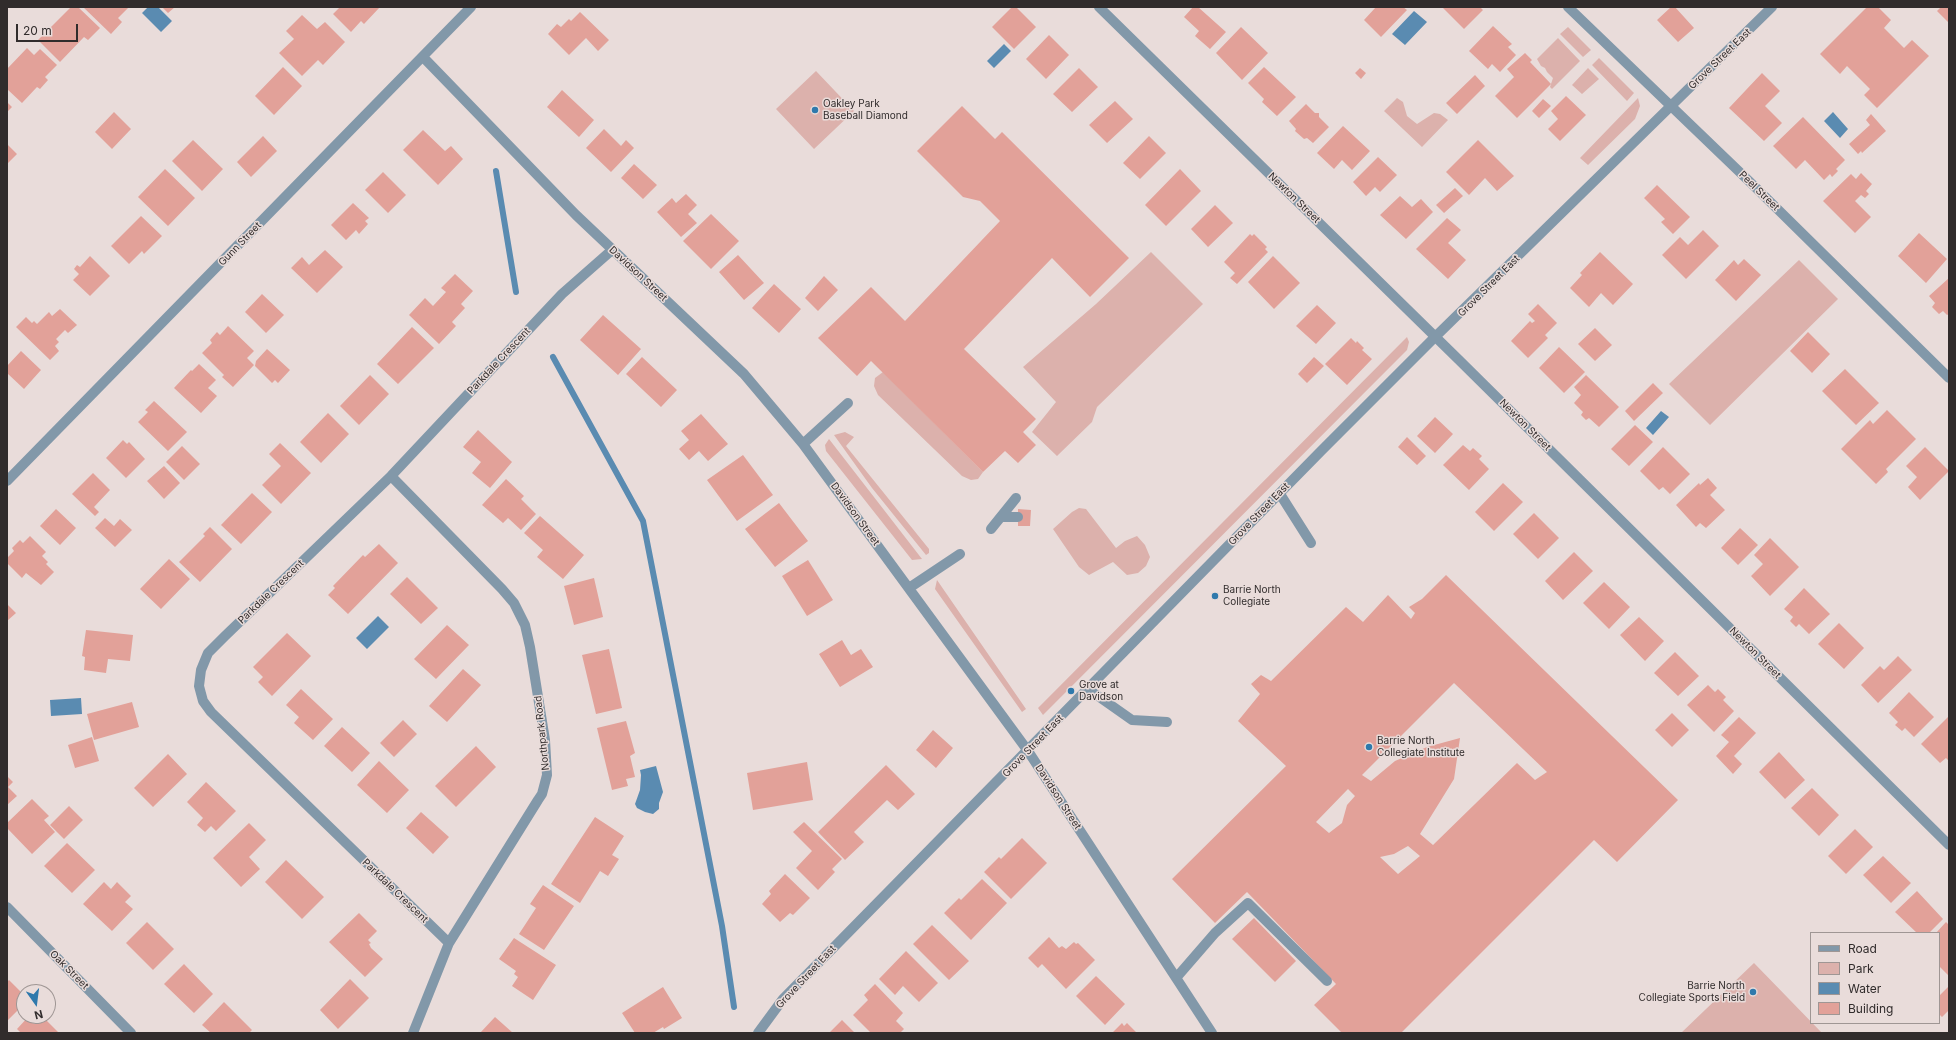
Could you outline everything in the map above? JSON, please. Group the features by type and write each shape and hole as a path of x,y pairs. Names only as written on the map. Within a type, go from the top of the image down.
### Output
{"street":[{"name":"Gunn Street","path":"7,480 471,7"},
{"name":"Newton Street","path":"1099,7 1949,846"},
{"name":"Peel Street","path":"1568,7 1750,182 1949,378"},
{"name":"Grove Street East","path":"758,1033 783,999 1435,337 1772,7"},
{"name":"Davidson Street","path":"423,57 612,250 747,377 803,444 1028,751 1212,1033"},
{"name":"Parkdale Crescent","path":"449,943 211,712 203,701 199,686 201,670 208,653 391,476 562,294 612,250"},
{"path":"803,444 848,403"},
{"name":"Northpark Road","path":"391,476 502,589 514,604 525,625 545,740 547,775 542,794 449,943 413,1033"},
{"path":"1280,494 1311,543"},
{"path":"991,529 1016,498"},
{"path":"1002,517 1018,517"},
{"path":"909,588 960,554"},
{"path":"1088,689 1132,720 1167,722"},
{"path":"1176,978 1215,932 1248,903 1327,981"},
{"name":"Oak Street","path":"7,907 131,1033"}],"green space":[{"path":"1568,27 1591,50 1583,57 1560,34"},
{"path":"1558,38 1580,61 1552,89 1550,87 1553,78 1545,68 1541,66 1537,59"},
{"path":"1599,58 1634,93 1627,101 1592,65"},
{"path":"1588,68 1599,79 1582,94 1572,85"},
{"name":"Oakley Park Baseball Diamond","path":"816,71 854,111 814,149 776,109"},
{"path":"1397,98 1403,102 1407,116 1417,124 1434,113 1440,114 1448,120 1422,147 1384,111"},
{"path":"1638,98 1640,106 1635,119 1588,165 1580,158"},
{"path":"1151,252 1203,304 1097,407 1092,422 1057,456 1032,432 1056,402 1023,367 1096,304"},
{"path":"1799,260 1838,299 1710,425 1669,384"},
{"path":"1407,337 1409,342 1407,350 1043,715 1038,708"},
{"path":"883,372 983,472 978,479 971,480 962,476 878,395 874,386 875,378"},
{"path":"845,432 854,437 846,446 929,549 929,553 926,555 872,488 834,435"},
{"path":"829,439 922,559 912,560 826,451 825,445"},
{"path":"1079,508 1086,509 1116,548 1125,541 1137,536 1145,545 1150,557 1146,566 1138,573 1127,575 1113,562 1089,575 1079,567 1053,529 1072,512"},
{"path":"937,580 1026,709 1022,712 935,589"},
{"name":"Barrie North Collegiate Sports Field","path":"1754,963 1810,1021 1810,1024 1813,1024 1822,1033 1681,1033"}],"water":[{"path":"148,7 158,7 172,21 161,32 142,13"},
{"path":"1414,11 1427,22 1405,45 1392,34"},
{"path":"1004,44 1011,51 994,68 987,61"},
{"path":"1833,112 1848,129 1840,138 1824,121"},
{"path":"1661,411 1669,417 1653,435 1646,428"},
{"path":"378,616 389,627 367,649 356,638"},
{"path":"81,698 82,714 51,716 50,700"},
{"path":"656,766 663,792 659,803 659,809 653,814 637,808 635,804 640,790 640,770"}],"building":[{"path":"71,7 78,7 100,28 88,40 84,37 60,62 38,40"},
{"path":"83,7 129,7 118,18 122,22 111,34"},
{"path":"162,7 175,7 168,13"},
{"path":"340,7 380,7 364,24 361,21 351,32 333,14"},
{"path":"1012,7 1016,7 1036,27 1014,49 992,27"},
{"path":"1193,7 1198,7 1226,32 1210,49 1195,36 1199,31 1184,17"},
{"path":"1376,7 1403,7 1407,10 1381,37 1364,20"},
{"path":"1442,7 1480,7 1483,10 1464,29"},
{"path":"1671,7 1675,7 1694,28 1678,42 1657,20"},
{"path":"1867,7 1878,7 1891,20 1884,28 1904,48 1912,40 1929,56 1877,108 1864,95 1870,89 1847,66 1840,74 1820,54"},
{"path":"1941,7 1949,7 1949,23 1937,11"},
{"path":"580,12 609,40 598,51 586,38 569,55 548,34 557,24 561,27 569,19 571,21"},
{"path":"302,15 317,29 325,22 345,42 323,65 318,60 302,76 279,53 294,39 286,31"},
{"path":"1493,26 1512,44 1508,47 1516,55 1500,72 1492,64 1488,69 1469,51"},
{"path":"1241,27 1268,53 1242,80 1216,53"},
{"path":"1049,35 1069,55 1046,79 1026,59"},
{"path":"27,48 34,55 40,49 57,65 45,77 48,80 40,89 37,87 22,103 7,89 7,69"},
{"path":"1525,53 1532,60 1530,62 1551,84 1517,118 1495,96 1514,77 1507,69"},
{"path":"283,67 302,86 274,115 255,96"},
{"path":"1264,67 1296,97 1277,116 1262,102 1264,99 1248,83"},
{"path":"1079,68 1098,87 1072,112 1053,94"},
{"path":"1360,68 1366,73 1361,79 1355,73"},
{"path":"1762,73 1780,91 1765,106 1782,123 1764,141 1729,108"},
{"path":"1475,75 1485,86 1457,114 1446,103"},
{"path":"562,90 594,120 579,137 547,107"},
{"path":"1566,96 1586,115 1560,141 1548,129 1558,119 1551,111"},
{"path":"1543,99 1551,106 1539,118 1532,111"},
{"path":"1115,101 1133,119 1107,143 1089,125"},
{"path":"7,102 12,107 7,112"},
{"path":"1306,104 1315,113 1319,113 1319,117 1329,127 1313,143 1307,138 1304,139 1295,131 1296,129 1289,121"},
{"path":"962,106 995,139 1002,132 1129,258 1090,297 1052,258 964,349 1036,419 1023,432 1036,445 1018,463 1005,451 983,472 871,361 857,376 818,338 871,287 905,321 1000,221 980,201 963,197 917,151"},
{"path":"114,112 131,129 112,149 95,132"},
{"path":"1871,114 1886,131 1862,153 1861,151 1858,154 1849,144 1870,125 1866,120"},
{"path":"1803,117 1845,160 1836,169 1838,171 1832,177 1830,174 1824,180 1805,160 1796,169 1773,146"},
{"path":"1343,126 1370,151 1352,170 1342,160 1334,169 1317,153"},
{"path":"604,129 621,146 626,140 634,148 611,172 586,148"},
{"path":"423,130 445,151 451,146 463,159 438,185 403,150"},
{"path":"263,136 277,151 251,177 237,162"},
{"path":"1149,136 1166,153 1140,179 1123,163"},
{"path":"193,140 223,169 202,191 172,161"},
{"path":"1478,140 1514,176 1497,191 1485,178 1469,195 1446,172"},
{"path":"7,144 17,154 7,164"},
{"path":"1378,157 1397,175 1380,192 1375,187 1366,196 1353,182"},
{"path":"634,164 657,185 643,199 621,178"},
{"path":"165,169 195,198 168,226 138,197"},
{"path":"1180,169 1201,191 1166,226 1145,205"},
{"path":"383,172 406,195 388,213 365,190"},
{"path":"1861,173 1872,184 1866,191 1869,194 1865,198 1861,195 1855,201 1871,217 1855,233 1823,201 1851,174 1856,179"},
{"path":"1657,185 1690,217 1673,234 1661,222 1665,219 1644,198"},
{"path":"1455,188 1463,196 1444,213 1436,205"},
{"path":"686,194 697,205 688,214 697,223 681,237 657,212 672,198 676,203"},
{"path":"1400,196 1412,207 1421,199 1433,212 1406,239 1380,215"},
{"path":"353,203 369,218 365,221 368,224 359,234 356,230 346,240 331,225"},
{"path":"1215,205 1233,223 1208,247 1191,229"},
{"path":"711,214 739,241 711,269 683,241"},
{"path":"141,216 162,236 144,254 142,251 129,264 111,246"},
{"path":"1447,218 1461,230 1448,243 1466,260 1448,279 1416,249"},
{"path":"1703,230 1719,246 1686,279 1662,255 1680,237 1688,245"},
{"path":"1919,233 1947,259 1926,283 1898,256"},
{"path":"1250,234 1252,236 1254,234 1267,247 1265,249 1268,252 1237,284 1230,278 1235,273 1224,262"},
{"path":"325,250 343,267 317,293 291,268 302,257 309,265"},
{"path":"1600,252 1633,284 1613,305 1601,293 1589,307 1570,288 1582,275 1580,273"},
{"path":"738,255 764,283 744,300 719,272"},
{"path":"90,256 110,276 90,296 73,280 79,274 74,269 77,265 80,267"},
{"path":"1273,256 1300,283 1274,309 1248,282"},
{"path":"1744,259 1761,275 1736,301 1715,280 1734,260 1738,265"},
{"path":"455,274 473,291 461,304 465,308 452,322 456,326 439,344 409,315 425,298 433,306 446,292 441,288"},
{"path":"824,276 838,290 818,311 805,298"},
{"path":"1949,278 1949,314 1947,315 1943,311 1939,314 1932,307 1935,303 1929,296"},
{"path":"774,284 801,309 779,333 752,308"},
{"path":"262,294 284,315 266,333 245,312"},
{"path":"1538,304 1557,323 1545,335 1548,338 1528,358 1511,341 1530,321 1532,323 1535,321 1528,314"},
{"path":"1317,305 1336,323 1316,344 1296,326"},
{"path":"60,309 77,325 68,333 65,330 56,339 59,342 55,346 59,351 50,360 16,327 26,317 32,323 34,321 37,324 49,312 52,316"},
{"path":"603,315 641,349 618,375 580,340"},
{"path":"228,326 254,351 247,358 254,365 233,387 222,377 224,375 202,353 212,343 210,340 217,332 220,335"},
{"path":"412,327 434,348 398,384 377,364"},
{"path":"1595,328 1612,345 1595,361 1578,344"},
{"path":"1808,332 1830,354 1812,373 1790,351"},
{"path":"1351,338 1356,343 1357,341 1364,348 1362,350 1372,359 1347,385 1325,364"},
{"path":"1559,347 1585,372 1564,393 1539,368"},
{"path":"267,349 290,370 278,383 275,380 272,383 255,366 256,361"},
{"path":"21,351 41,370 24,389 7,373 7,366"},
{"path":"642,357 677,390 661,407 626,374"},
{"path":"1314,357 1324,366 1307,383 1298,374"},
{"path":"199,364 216,380 208,388 217,396 201,413 174,388 191,370 192,371"},
{"path":"1845,369 1879,403 1856,425 1822,391"},
{"path":"370,375 389,394 359,425 340,406"},
{"path":"1586,375 1619,407 1599,427 1589,418 1586,420 1581,415 1583,412 1574,403 1581,395 1574,387"},
{"path":"1653,383 1663,393 1634,421 1625,411"},
{"path":"154,401 187,432 168,451 138,422 148,412 145,410"},
{"path":"1887,410 1916,439 1886,469 1888,472 1876,484 1841,449 1870,420 1873,424"},
{"path":"328,413 349,434 321,463 300,442"},
{"path":"701,414 728,444 708,461 699,451 689,460 679,449 689,440 681,431"},
{"path":"1435,417 1453,434 1435,453 1417,436"},
{"path":"1635,425 1653,442 1629,466 1611,449"},
{"path":"478,430 512,462 490,488 472,473 481,462 463,447"},
{"path":"1407,437 1426,456 1417,465 1398,447"},
{"path":"123,440 127,444 129,442 145,459 126,478 106,458"},
{"path":"280,443 311,473 281,504 262,485 281,466 269,454"},
{"path":"1463,445 1470,451 1473,448 1482,456 1479,459 1489,469 1469,490 1443,465"},
{"path":"182,446 200,464 184,480 166,462"},
{"path":"1663,447 1690,474 1670,494 1663,487 1659,490 1640,471"},
{"path":"1925,447 1949,471 1920,500 1908,487 1917,477 1906,466"},
{"path":"743,455 773,495 737,521 707,480"},
{"path":"164,466 180,483 164,499 147,481"},
{"path":"93,473 110,490 94,507 99,512 95,516 72,494"},
{"path":"1708,478 1717,488 1710,495 1725,510 1706,528 1700,523 1696,527 1676,505 1699,483 1700,485"},
{"path":"506,479 524,496 521,499 536,514 521,530 508,518 503,523 482,505"},
{"path":"1503,483 1523,502 1494,531 1475,512"},
{"path":"252,493 272,512 241,544 221,525"},
{"path":"779,503 808,541 775,567 745,529"},
{"path":"56,509 76,528 60,545 40,526"},
{"path":"1018,509 1031,510 1030,526 1018,526"},
{"path":"1534,513 1559,538 1538,559 1513,534"},
{"path":"540,516 584,555 563,579 537,557 543,550 524,533"},
{"path":"105,518 114,526 120,519 132,530 115,547 95,528"},
{"path":"210,527 232,549 200,582 179,562 205,536 203,534"},
{"path":"1740,528 1758,545 1738,565 1721,548"},
{"path":"30,536 46,552 42,556 48,562 46,564 54,572 41,585 26,573 22,578 7,563 7,558 14,551 12,548 20,540 23,543"},
{"path":"1770,538 1799,567 1770,596 1751,576 1763,564 1754,555"},
{"path":"379,544 398,563 348,614 328,595 335,588 333,586 363,555 365,557"},
{"path":"1574,552 1593,571 1563,600 1545,581"},
{"path":"169,559 190,579 161,609 140,589"},
{"path":"808,560 833,600 807,616 782,576"},
{"path":"1446,575 1678,800 1617,862 1594,840 1401,1033 1342,1033 1314,1005 1336,984 1247,892 1215,923 1172,879 1286,766 1238,721 1260,694 1251,684 1261,675 1271,681 1346,607 1363,622 1388,595 1411,619 1415,613 1409,607 1422,599","holes":["1454,683 1547,772 1535,780 1517,763 1433,845 1420,834 1454,779 1460,738 1427,747 1395,761 1371,781 1362,775","1348,789 1355,796 1347,805 1342,823 1329,833 1316,822","1408,846 1420,856 1398,874 1380,857 1394,854"]},
{"path":"407,577 438,608 421,624 390,594"},
{"path":"594,578 603,617 574,625 564,586"},
{"path":"1604,582 1630,607 1609,629 1583,603"},
{"path":"1804,588 1830,614 1809,634 1799,624 1796,627 1790,621 1793,617 1784,609"},
{"path":"7,604 16,613 7,621"},
{"path":"1639,617 1664,641 1645,661 1620,635"},
{"path":"1839,623 1864,648 1844,669 1818,644"},
{"path":"447,625 469,645 436,679 414,659"},
{"path":"86,630 133,635 130,661 108,659 106,673 84,670 85,657 82,656"},
{"path":"287,633 311,656 272,696 258,682 263,677 253,667"},
{"path":"842,640 851,655 861,649 873,667 840,687 819,654"},
{"path":"609,649 622,708 596,714 582,655"},
{"path":"1675,652 1699,676 1678,696 1654,673"},
{"path":"1898,656 1912,670 1878,703 1861,685 1880,666 1884,670"},
{"path":"463,669 481,685 447,722 429,706"},
{"path":"1708,685 1715,692 1718,689 1726,697 1723,700 1734,711 1714,732 1687,705"},
{"path":"301,689 333,719 313,740 294,723 299,717 286,705"},
{"path":"1909,692 1934,717 1914,737 1905,728 1902,731 1895,725 1898,722 1889,713"},
{"path":"132,702 139,727 94,740 87,714"},
{"path":"1672,713 1689,730 1672,747 1655,730"},
{"path":"1949,716 1949,761 1946,758 1940,763 1921,744"},
{"path":"1739,717 1756,733 1734,756 1742,764 1733,774 1716,756 1729,742 1721,735"},
{"path":"403,720 417,734 394,757 380,743"},
{"path":"626,721 635,753 630,756 635,777 626,779 628,786 612,790 597,728"},
{"path":"342,727 370,753 352,772 324,746"},
{"path":"933,730 953,748 936,768 916,750"},
{"path":"92,737 99,761 75,768 68,745"},
{"path":"476,746 496,767 456,807 435,786"},
{"path":"1779,752 1805,780 1785,799 1759,772"},
{"path":"168,754 187,774 153,807 134,788"},
{"path":"379,761 409,790 387,813 357,785"},
{"path":"807,762 813,800 753,810 747,773"},
{"path":"886,765 915,794 898,810 887,800 854,832 864,842 845,860 818,832"},
{"path":"7,776 13,782 8,787 17,796 7,805"},
{"path":"206,782 236,811 216,831 211,826 205,832 197,825 203,818 187,802"},
{"path":"1812,788 1839,815 1819,836 1791,808"},
{"path":"32,799 49,816 44,820 55,832 32,854 7,828 7,823"},
{"path":"69,806 83,820 64,839 50,825"},
{"path":"421,812 449,837 433,854 406,828"},
{"path":"595,817 624,836 612,855 619,859 608,876 600,871 580,903 551,884"},
{"path":"804,822 842,859 832,869 835,872 818,890 796,868 812,851 793,832"},
{"path":"249,823 266,840 249,857 260,869 241,887 213,858"},
{"path":"1855,829 1873,847 1846,874 1828,856"},
{"path":"1022,838 1047,863 1011,899 984,872 999,857 1001,859"},
{"path":"67,843 95,870 72,893 44,866"},
{"path":"1883,856 1911,883 1891,903 1863,875"},
{"path":"286,860 324,897 302,919 265,882"},
{"path":"785,874 810,898 793,915 790,913 780,922 762,904 771,894 769,891"},
{"path":"982,879 1007,903 971,940 944,913 959,898 961,900"},
{"path":"104,882 111,889 117,882 131,896 125,902 133,909 112,931 83,904"},
{"path":"543,885 574,906 544,950 519,934 536,908 530,904"},
{"path":"1917,891 1943,919 1930,932 1916,932 1895,912"},
{"path":"359,913 377,931 368,940 371,943 369,944 371,948 383,959 365,977 329,942"},
{"path":"1254,918 1296,961 1275,982 1232,939"},
{"path":"147,922 174,949 153,970 126,943"},
{"path":"1946,922 1949,925 1949,976 1940,967 1940,932 1937,932"},
{"path":"932,925 969,961 949,980 913,944"},
{"path":"1049,937 1059,948 1062,946 1066,949 1074,942 1076,944 1078,943 1095,960 1066,989 1042,964 1038,968 1028,958"},
{"path":"514,938 556,965 533,1000 512,986 518,977 514,974 516,971 499,959"},
{"path":"906,951 938,983 919,1002 903,986 895,995 879,979"},
{"path":"184,964 213,994 194,1013 164,984"},
{"path":"1096,976 1125,1004 1105,1025 1076,996"},
{"path":"350,979 369,998 338,1029 320,1010"},
{"path":"9,980 16,987 16,1012 7,1021 7,982"},
{"path":"875,984 903,1013 896,1021 904,1029 900,1033 871,1033 853,1015 868,1000 864,995"},
{"path":"1949,986 1949,1010 1942,1017 1940,1015 1940,995"},
{"path":"663,987 682,1018 664,1029 663,1027 653,1033 635,1033 622,1013"},
{"path":"224,1002 252,1030 249,1033 211,1033 202,1025"},
{"path":"495,1017 513,1033 480,1033"},
{"path":"842,1020 855,1033 829,1033"},
{"path":"1122,1023 1124,1026 1127,1023 1137,1033 1112,1033"},
{"path":"22,1024 50,1024 59,1033 21,1033 17,1029"}],"waterway":[{"path":"496,171 516,292"},
{"path":"553,357 643,521 722,926 734,1007"}],"place":[{"name":"Oakley Park Baseball Diamond","path":"815,110"},
{"name":"Barrie North Collegiate","path":"1215,596"},
{"name":"Grove at Davidson","path":"1071,691"},
{"name":"Barrie North Collegiate Institute","path":"1369,747"},
{"name":"Barrie North Collegiate Sports Field","path":"1753,992"}]}
